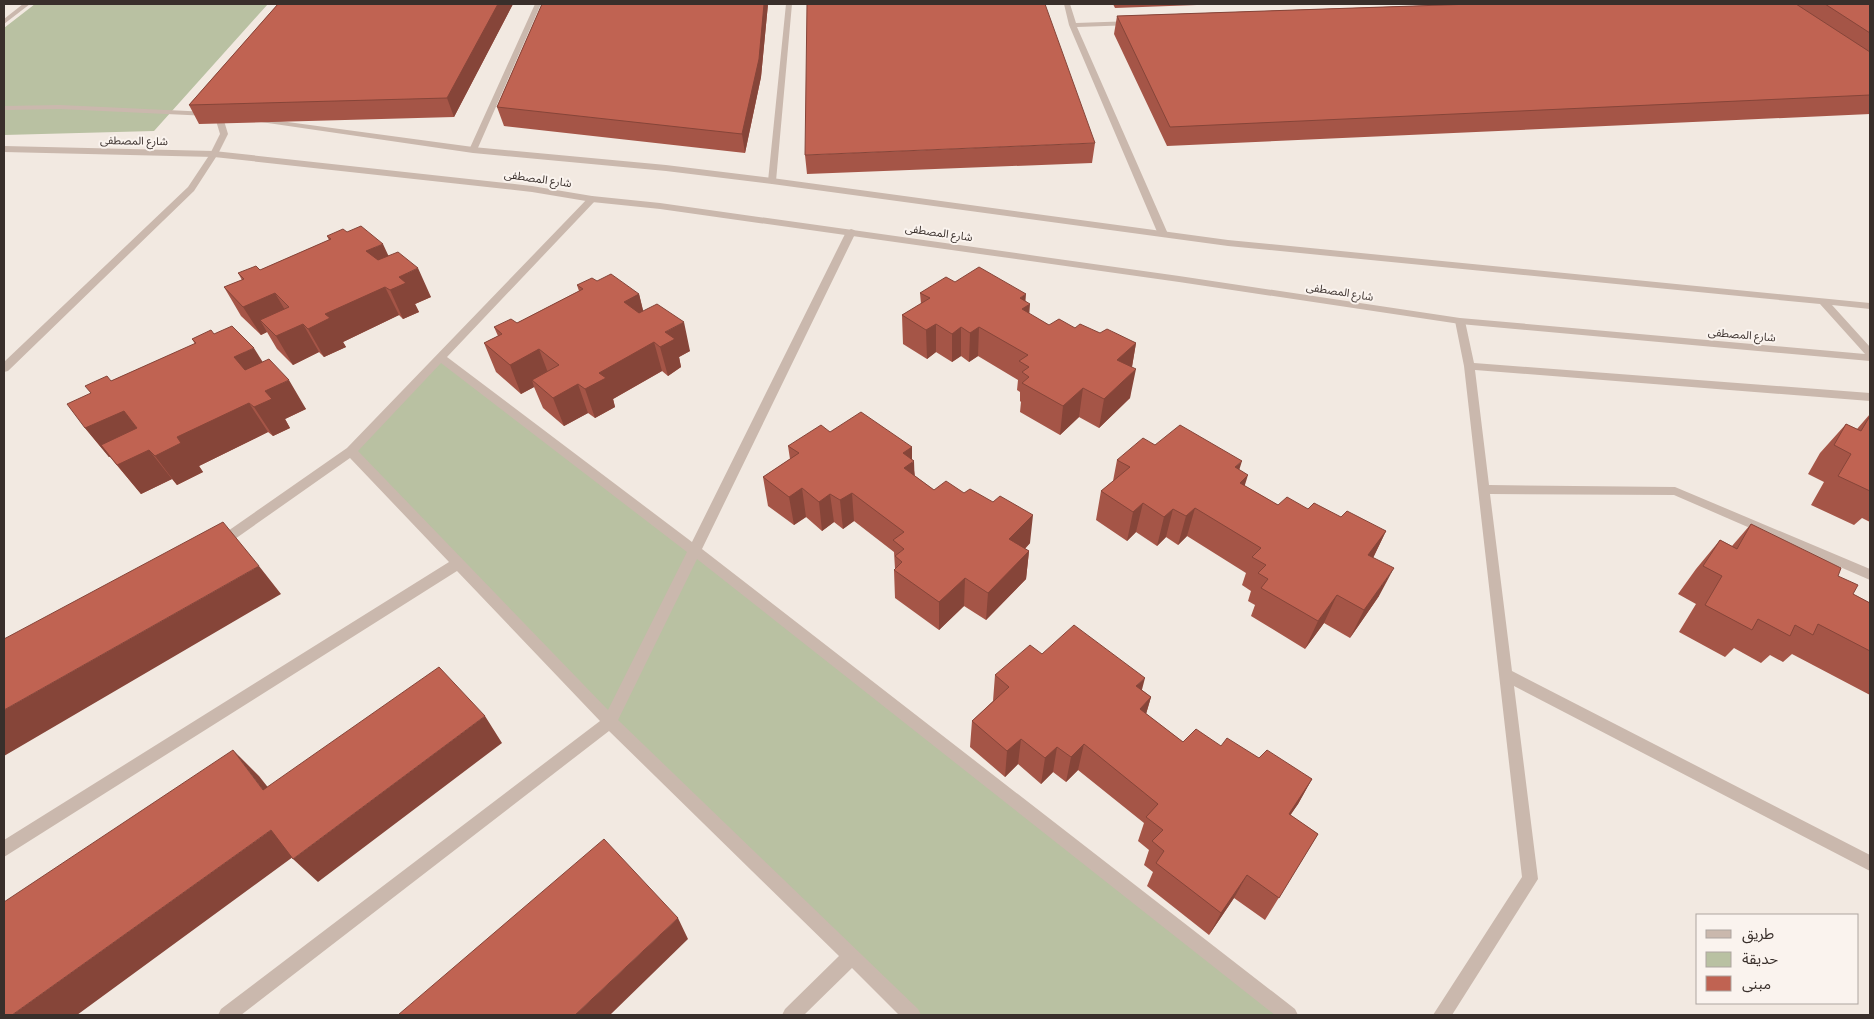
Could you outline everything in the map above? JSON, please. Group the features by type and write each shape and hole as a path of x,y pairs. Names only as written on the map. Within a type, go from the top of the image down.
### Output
{"street":[{"path":"4,22 27,4"},
{"path":"473,150 538,4"},
{"path":"772,181 789,4"},
{"path":"1066,4 1073,25 1163,234"},
{"path":"1073,25 1143,23"},
{"path":"4,368 191,189 214,154 224,134 222,101"},
{"path":"4,108 60,107 223,115"},
{"name":"شارع المصطفى","path":"248,118 473,150 666,168 772,181 1228,243 1870,306"},
{"name":"شارع المصطفى","path":"4,149 214,154 532,189 592,199 660,206 851,232 1179,279 1460,322 1870,358"},
{"path":"209,550 351,451 592,199"},
{"path":"228,1015 610,722 851,232"},
{"path":"1824,302 1870,353"},
{"path":"1442,1015 1530,880 1470,366 1460,322"},
{"path":"440,358 694,550 1290,1015"},
{"path":"1470,366 1870,397"},
{"path":"351,451 610,722 912,1015"},
{"path":"1484,489 1675,491 1870,575"},
{"path":"4,849 459,563"},
{"path":"1507,675 1870,862"},
{"path":"791,1015 852,956"}],"green space":[{"path":"35,4 268,4 154,131 4,135 4,28"},
{"path":"440,357 694,550 1289,1015 912,1015 610,722 351,451"}],"building":[{"path":"278,4 498,4 447,98 189,105"},
{"path":"542,4 764,4 759,59 742,134 497,107"},
{"path":"807,4 1045,4 1095,143 805,155"},
{"path":"1473,4 1796,4 1870,52 1870,95 1170,127 1117,16"},
{"path":"1825,4 1870,4 1870,33"},
{"path":"361,226 383,244 366,251 378,260 398,252 418,268 399,277 406,283 390,290 385,287 325,314 330,318 308,329 303,324 276,336 260,320 289,307 275,293 243,307 224,287 244,279 238,273 256,266 260,270 331,239 327,236 343,229 347,232"},
{"path":"979,267 1026,294 1020,298 1030,304 1022,309 1049,325 1059,319 1075,328 1080,324 1100,333 1107,329 1136,343 1117,360 1136,369 1104,399 1083,388 1063,406 1022,383 1029,377 1022,372 1029,367 1019,361 1028,355 979,327 970,333 961,327 952,334 936,324 926,330 902,315 930,298 920,293 946,277 955,282"},
{"path":"611,274 639,294 624,302 639,313 657,304 684,322 665,332 675,339 660,347 654,342 599,373 606,378 585,389 578,384 553,398 532,380 559,365 539,349 510,365 484,343 502,334 494,327 511,319 517,323 583,289 577,285 592,278 597,281"},
{"path":"232,326 254,348 234,357 245,370 269,359 289,380 265,391 272,399 254,407 249,403 177,437 181,443 155,456 149,450 117,465 101,445 137,428 124,411 85,428 67,404 91,393 85,386 107,376 111,381 196,343 192,339 211,330 214,334"},
{"path":"861,412 912,447 903,453 914,461 904,468 934,490 946,481 964,493 970,489 993,502 1000,496 1033,515 1009,539 1029,551 988,593 965,578 939,602 894,570 902,562 895,556 904,549 893,540 904,532 852,493 840,500 830,494 819,502 802,488 789,497 763,477 799,453 788,446 821,425 830,432"},
{"path":"1870,416 1870,491 1838,476 1851,454 1834,445 1846,424 1861,431"},
{"path":"1180,425 1242,461 1235,467 1248,475 1240,483 1278,505 1287,497 1308,509 1314,503 1341,517 1347,511 1386,531 1368,555 1394,568 1364,610 1337,595 1318,621 1261,588 1268,579 1258,573 1266,565 1252,557 1261,548 1195,508 1186,516 1173,509 1164,517 1143,503 1133,512 1101,491 1130,467 1117,460 1143,438 1155,445"},
{"path":"223,522 259,566 4,710 4,639"},
{"path":"1751,524 1841,568 1838,576 1858,585 1853,594 1870,603 1870,651 1818,624 1813,635 1795,625 1790,636 1758,619 1752,630 1705,605 1722,576 1703,566 1720,540 1737,549"},
{"path":"1074,625 1145,678 1136,686 1151,697 1140,709 1183,742 1196,729 1221,746 1227,738 1259,758 1267,750 1312,779 1289,814 1318,834 1279,898 1247,875 1221,913 1156,863 1164,851 1152,841 1163,830 1146,817 1158,804 1084,744 1071,757 1057,747 1045,758 1021,739 1007,751 972,721 1009,687 995,675 1030,645 1042,654"},
{"path":"439,667 485,716 293,859 271,830 12,1015 4,1015 4,902 233,750 263,790"},
{"path":"604,839 678,918 575,1015 398,1015"}]}
